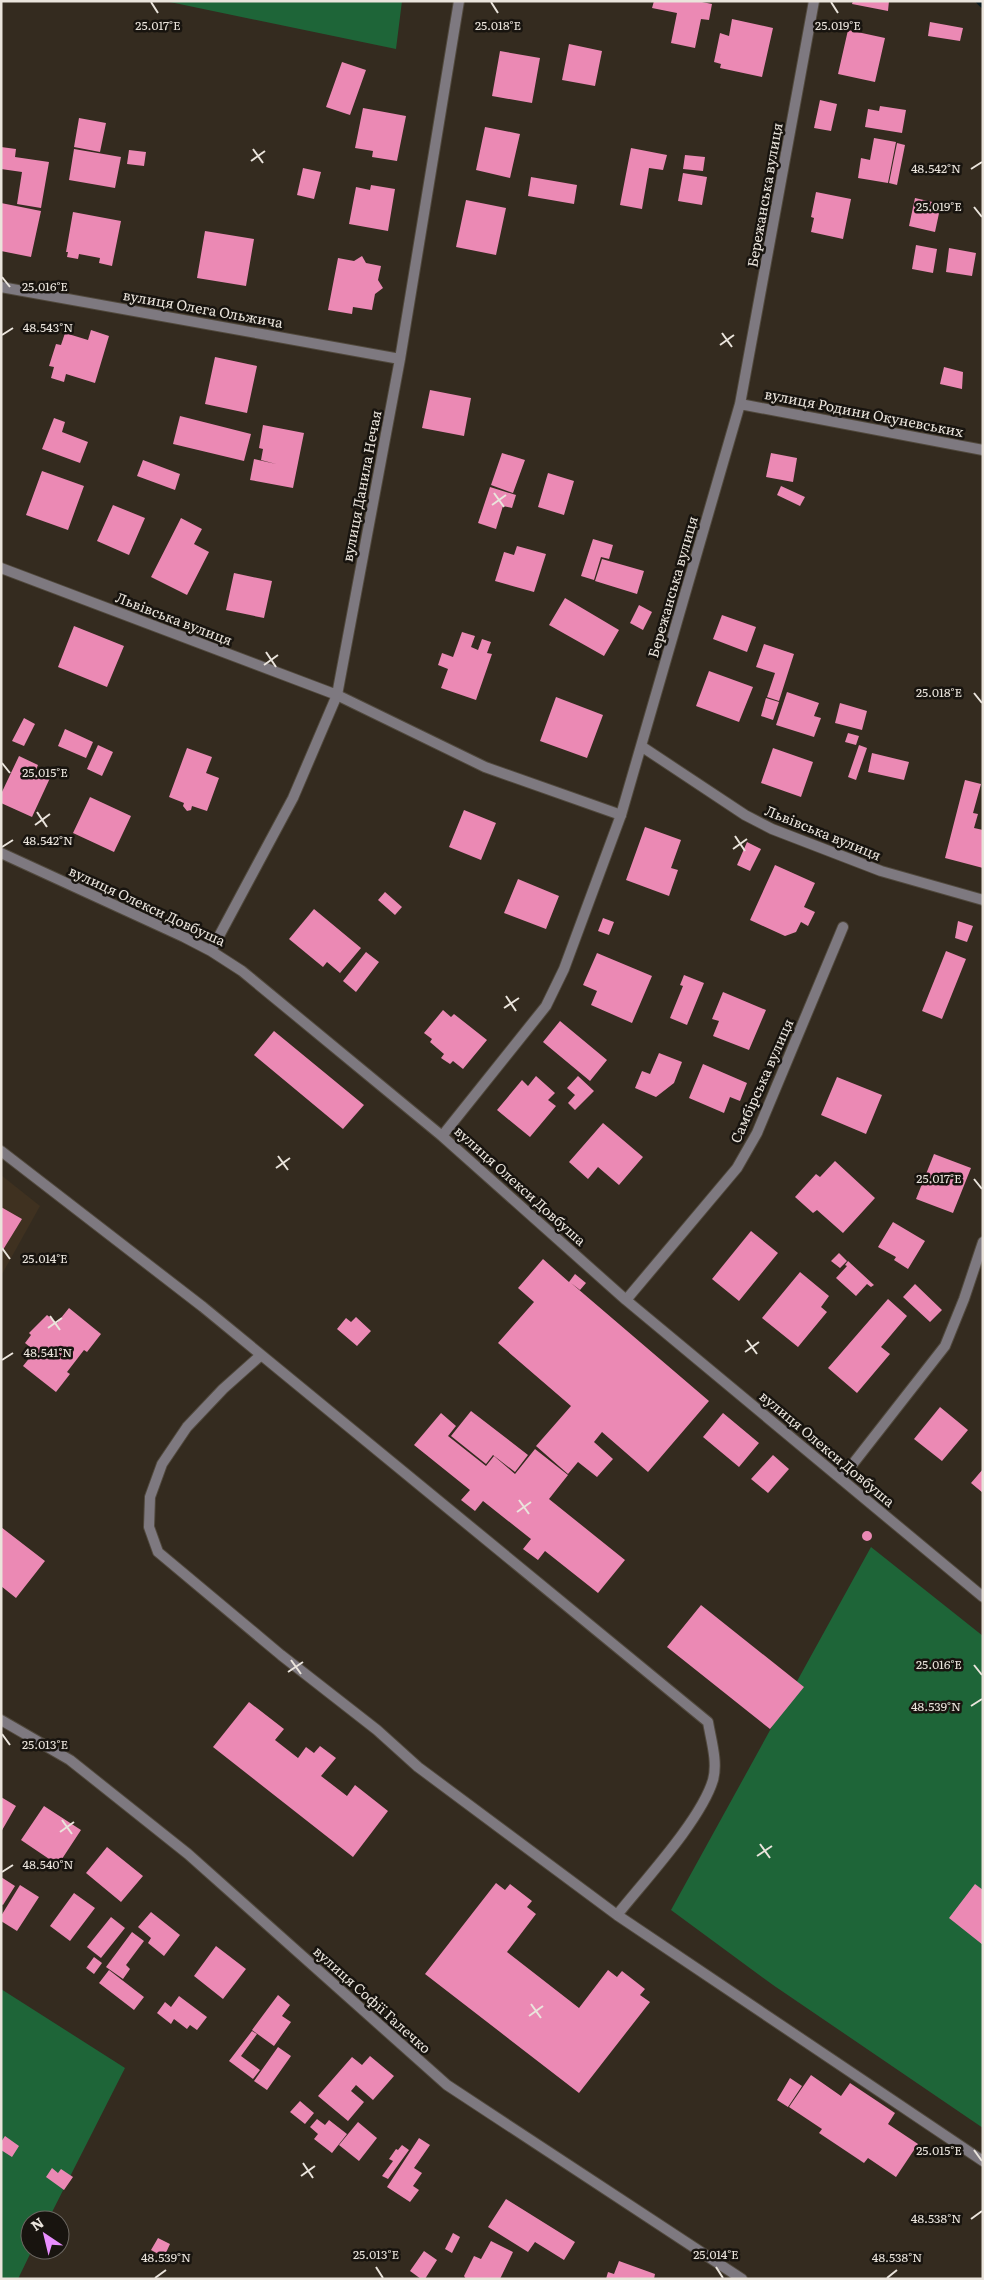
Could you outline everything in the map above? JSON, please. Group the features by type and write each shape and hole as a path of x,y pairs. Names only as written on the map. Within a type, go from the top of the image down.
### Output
{"street":[{"name":"вулиця Данила Нечая","path":"212,951 293,798 337,695 400,359 459,1"},
{"name":"Бережанська вулиця","path":"442,1136 546,1006 564,969 621,815 740,404 814,1"},
{"name":"вулиця Олега Ольжича","path":"1,287 400,359"},
{"name":"вулиця Родини Окуневських","path":"740,404 983,450"},
{"name":"Львівська вулиця","path":"1,568 337,695 485,767 621,815"},
{"name":"Львівська вулиця","path":"641,746 745,815 772,829 881,871 983,900"},
{"name":"вулиця Олекси Довбуша","path":"1,853 212,951 242,971 442,1136 626,1300 983,1597"},
{"name":"Самбірська вулиця","path":"626,1300 737,1168 757,1133 843,927"},
{"path":"1,1151 203,1307 260,1356 708,1722 714,1757 713,1779 700,1806 677,1840 617,1915"},
{"path":"841,1479 945,1346 964,1299 983,1242"},
{"path":"260,1356 223,1389 186,1427 162,1464 150,1496 149,1527 158,1552 281,1655 377,1730 418,1767 617,1915 983,2161"},
{"name":"вулиця Софії Галечко","path":"1,1720 70,1760 159,1830 447,2084 742,2279"}],"shaded area":[{"path":"1,1175 40,1206 1,1276"}],"green space":[{"path":"165,1 402,1 396,49"},
{"path":"871,1547 983,1636 983,2128 773,1985 671,1910"},
{"path":"1,1989 125,2068 53,2210 20,2210 20,2260 27,2260 18,2279 1,2279"}],"building":[{"path":"654,1 697,1 712,4 709,20 701,19 695,48 671,43 677,13 652,8"},
{"path":"853,1 889,1 888,11 852,4"},
{"path":"732,19 773,28 762,77 720,68 721,64 714,62 720,33 729,36"},
{"path":"930,22 963,28 960,41 928,36"},
{"path":"848,30 885,38 875,82 838,74"},
{"path":"569,44 602,51 595,86 562,80"},
{"path":"500,51 540,58 532,103 492,96"},
{"path":"342,62 366,70 350,115 326,107"},
{"path":"820,100 837,104 831,131 814,128"},
{"path":"880,106 906,110 902,133 865,127 868,109 879,111"},
{"path":"363,108 406,116 397,161 372,157 373,151 355,148"},
{"path":"79,118 106,123 100,152 74,147"},
{"path":"485,127 520,134 510,178 476,170"},
{"path":"874,138 896,142 888,183 858,178 861,158 870,160"},
{"path":"897,143 905,145 897,185 889,183"},
{"path":"1,147 16,149 15,157 49,162 41,208 17,204 22,172 1,169"},
{"path":"631,148 667,155 663,170 649,168 642,209 620,205"},
{"path":"74,149 121,157 115,188 69,180"},
{"path":"129,150 146,152 144,166 127,164"},
{"path":"685,155 705,157 703,171 683,169"},
{"path":"303,168 321,172 314,199 297,195"},
{"path":"683,173 707,177 702,205 678,201"},
{"path":"531,177 577,185 574,204 528,196"},
{"path":"371,185 395,189 388,231 349,224 356,187 370,190"},
{"path":"816,192 851,199 843,239 811,232 814,218 811,217"},
{"path":"915,198 941,204 935,232 909,226"},
{"path":"466,200 506,208 496,255 456,247"},
{"path":"1,203 41,211 31,257 1,251"},
{"path":"73,212 121,221 112,266 99,263 100,258 79,254 78,259 67,257 68,252 66,252"},
{"path":"205,231 254,239 246,286 197,278"},
{"path":"916,245 937,249 933,273 912,269"},
{"path":"949,248 976,253 972,276 946,272"},
{"path":"362,256 366,263 381,266 378,280 383,288 375,294 372,310 353,307 352,314 328,310 338,258 354,261"},
{"path":"91,330 109,336 95,383 66,374 64,382 51,378 54,367 49,366 56,344 61,345 65,333 88,340"},
{"path":"215,357 257,366 247,413 205,404"},
{"path":"944,367 963,372 962,389 940,384"},
{"path":"430,390 471,398 464,436 422,428"},
{"path":"180,416 251,434 244,461 173,444"},
{"path":"54,418 65,422 62,432 88,442 80,463 42,449"},
{"path":"263,425 304,433 293,488 250,480 254,459 276,464 261,460 263,449 259,448"},
{"path":"502,453 525,460 513,493 491,485"},
{"path":"771,453 797,458 793,482 766,477"},
{"path":"143,460 180,474 175,490 137,476"},
{"path":"42,471 84,486 68,530 26,515"},
{"path":"548,473 574,481 564,515 538,507"},
{"path":"781,486 805,497 800,506 777,495"},
{"path":"490,487 516,495 512,508 503,506 496,529 478,523"},
{"path":"113,505 145,518 129,555 97,541"},
{"path":"181,518 202,529 194,544 209,552 187,595 151,577"},
{"path":"593,539 613,545 609,559 601,557 594,580 581,576"},
{"path":"517,546 546,554 534,592 495,581 504,552 514,555"},
{"path":"602,559 644,571 637,594 595,581"},
{"path":"234,573 272,581 264,618 226,610"},
{"path":"565,598 619,630 604,656 549,625"},
{"path":"639,605 652,612 643,630 630,623"},
{"path":"722,615 756,627 747,652 713,639"},
{"path":"74,626 124,646 107,687 58,667"},
{"path":"462,632 475,636 471,647 478,650 482,639 491,642 487,653 492,654 476,700 441,688 448,669 438,665 442,653 453,657"},
{"path":"764,644 794,654 779,701 767,697 775,673 756,667"},
{"path":"709,671 753,687 739,722 696,706"},
{"path":"787,692 819,703 814,716 821,718 814,737 776,725"},
{"path":"556,697 603,715 587,758 540,741"},
{"path":"766,698 779,702 773,720 761,716"},
{"path":"840,703 867,711 862,730 835,723"},
{"path":"24,718 35,724 24,746 12,741"},
{"path":"65,729 93,742 86,758 58,746"},
{"path":"848,733 859,736 856,745 845,742"},
{"path":"98,745 113,752 102,776 87,769"},
{"path":"859,745 867,748 856,780 848,777"},
{"path":"187,748 212,757 206,773 219,778 207,811 192,806 191,810 187,811 183,806 184,803 169,797"},
{"path":"773,748 813,762 801,797 761,783"},
{"path":"872,753 909,762 904,780 868,772"},
{"path":"19,756 38,765 35,772 50,778 32,817 1,803 1,794"},
{"path":"965,780 981,784 973,813 978,814 974,828 983,830 983,868 945,858"},
{"path":"90,797 131,816 114,852 73,833"},
{"path":"464,810 496,823 481,860 449,847"},
{"path":"645,827 681,840 671,868 678,870 669,896 626,880"},
{"path":"747,842 761,849 750,871 737,865"},
{"path":"775,865 815,883 804,907 815,912 808,926 801,922 796,932 785,936 750,920"},
{"path":"518,879 559,896 546,929 504,913"},
{"path":"385,892 402,907 395,915 378,900"},
{"path":"314,909 361,948 340,973 327,962 323,967 289,939"},
{"path":"603,918 614,922 609,935 598,931"},
{"path":"958,921 973,926 967,942 955,938"},
{"path":"946,951 966,959 942,1019 922,1011"},
{"path":"366,952 379,962 356,992 343,981"},
{"path":"597,953 652,976 632,1023 591,1005 597,991 583,985"},
{"path":"684,975 704,983 687,1025 670,1018 683,986 680,985"},
{"path":"723,992 766,1010 749,1050 713,1036 719,1021 712,1019"},
{"path":"443,1010 451,1017 454,1014 487,1040 463,1069 453,1061 450,1064 441,1058 444,1054 430,1042 432,1039 424,1033"},
{"path":"560,1021 607,1060 590,1081 543,1042"},
{"path":"274,1031 364,1105 343,1129 254,1055"},
{"path":"659,1053 682,1062 674,1083 656,1097 635,1088 642,1071 650,1074"},
{"path":"703,1064 747,1083 740,1101 730,1097 724,1113 689,1098"},
{"path":"536,1076 555,1093 548,1100 556,1106 530,1137 497,1110 522,1080 528,1086"},
{"path":"578,1076 594,1091 575,1110 568,1103 575,1095 567,1088"},
{"path":"837,1077 882,1095 866,1134 821,1115"},
{"path":"603,1123 643,1157 619,1185 598,1167 588,1179 569,1162"},
{"path":"934,1154 971,1168 953,1213 916,1199"},
{"path":"835,1161 875,1198 843,1233 817,1210 813,1213 795,1197 816,1174 820,1177"},
{"path":"1,1207 22,1219 1,1253"},
{"path":"893,1222 925,1241 908,1269 894,1260 896,1257 878,1247"},
{"path":"751,1231 778,1253 739,1301 712,1279"},
{"path":"839,1253 847,1261 840,1268 831,1261"},
{"path":"543,1259 569,1282 575,1274 586,1283 580,1290 571,1283 709,1401 648,1472 602,1432 594,1442 613,1459 597,1477 578,1462 568,1474 536,1446 571,1406 498,1343 534,1302 518,1288"},
{"path":"848,1261 874,1285 871,1287 867,1284 856,1296 836,1278 847,1266 845,1265"},
{"path":"800,1272 829,1296 821,1307 827,1312 798,1347 762,1318"},
{"path":"915,1284 942,1310 930,1322 903,1297"},
{"path":"888,1299 907,1316 881,1347 890,1354 857,1393 828,1368"},
{"path":"69,1308 101,1334 87,1352 84,1350 67,1372 70,1374 56,1392 23,1366 35,1351 25,1343 31,1335 29,1333 47,1315 57,1323"},
{"path":"356,1317 371,1331 357,1346 337,1329 346,1318 351,1322"},
{"path":"940,1407 968,1430 942,1461 914,1439"},
{"path":"471,1411 528,1455 515,1472 493,1455 486,1464 451,1436"},
{"path":"441,1413 456,1426 448,1436 486,1466 494,1456 515,1474 535,1449 568,1475 549,1499 625,1560 598,1593 545,1551 538,1560 523,1549 531,1539 483,1501 475,1511 461,1500 470,1490 414,1445"},
{"path":"723,1413 759,1443 739,1467 703,1437"},
{"path":"773,1455 789,1469 768,1493 751,1479"},
{"path":"983,1469 983,1493 971,1483"},
{"path":"1,1527 45,1561 16,1598 1,1586"},
{"path":"865,1531 869,1531 872,1536 871,1540 865,1541 862,1538 862,1534"},
{"path":"701,1605 804,1687 770,1729 667,1647"},
{"path":"249,1702 284,1729 275,1740 298,1758 306,1747 314,1753 320,1746 336,1758 321,1776 347,1796 355,1785 388,1811 353,1857 213,1747"},
{"path":"1,1797 16,1806 1,1832"},
{"path":"44,1806 81,1830 58,1865 21,1840"},
{"path":"107,1847 143,1876 121,1902 86,1873"},
{"path":"1,1877 15,1886 3,1905 1,1904"},
{"path":"496,1883 505,1890 510,1884 532,1901 527,1907 536,1914 507,1952 579,2008 608,1970 617,1977 622,1971 645,1989 640,1995 650,2002 579,2093 425,1974"},
{"path":"975,1884 983,1890 983,1945 949,1918"},
{"path":"20,1885 39,1897 17,1931 1,1921 1,1916"},
{"path":"74,1893 95,1908 70,1941 50,1926"},
{"path":"151,1912 180,1935 164,1956 148,1943 151,1938 138,1927"},
{"path":"111,1917 125,1928 101,1958 87,1947"},
{"path":"132,1932 144,1941 126,1965 130,1969 123,1979 106,1967"},
{"path":"216,1946 246,1969 223,1999 194,1976"},
{"path":"94,1957 102,1963 94,1974 86,1968"},
{"path":"109,1970 144,1997 134,2010 99,1983"},
{"path":"278,1995 290,2005 282,2016 291,2022 274,2046 252,2030"},
{"path":"179,1996 207,2017 197,2030 190,2025 187,2029 174,2019 171,2024 157,2013 165,2002 171,2007"},
{"path":"252,2031 257,2034 241,2056 260,2070 253,2079 229,2061"},
{"path":"278,2047 291,2056 267,2090 254,2081"},
{"path":"370,2056 394,2076 373,2100 356,2085 351,2091 364,2102 348,2121 318,2096 352,2057 362,2065"},
{"path":"811,2075 841,2096 850,2083 895,2113 888,2124 918,2144 896,2177 868,2158 864,2163 819,2133 822,2129 789,2107"},
{"path":"790,2078 802,2086 788,2107 777,2100"},
{"path":"300,2101 314,2113 305,2124 290,2112"},
{"path":"317,2119 325,2125 329,2120 347,2134 332,2153 314,2139 318,2134 310,2127"},
{"path":"358,2122 377,2138 359,2161 339,2145"},
{"path":"5,2136 19,2146 12,2157 1,2150 1,2142"},
{"path":"419,2138 430,2145 414,2168 422,2173 413,2186 419,2190 410,2202 387,2187"},
{"path":"402,2145 409,2150 388,2179 382,2176 393,2161 389,2159 396,2149 398,2150"},
{"path":"52,2168 58,2173 61,2169 73,2177 64,2190 46,2177"},
{"path":"506,2199 575,2242 564,2260 535,2242 528,2252 488,2227"},
{"path":"453,2233 460,2237 452,2253 445,2249"},
{"path":"158,2238 170,2244 164,2257 151,2250"},
{"path":"491,2241 513,2252 500,2279 466,2279 464,2276 474,2256 481,2259"},
{"path":"424,2251 437,2260 425,2279 421,2279 410,2271"},
{"path":"619,2261 655,2274 654,2279 606,2279 608,2272 614,2274"}],"waterway":[{"path":"980,1 983,4"}]}
